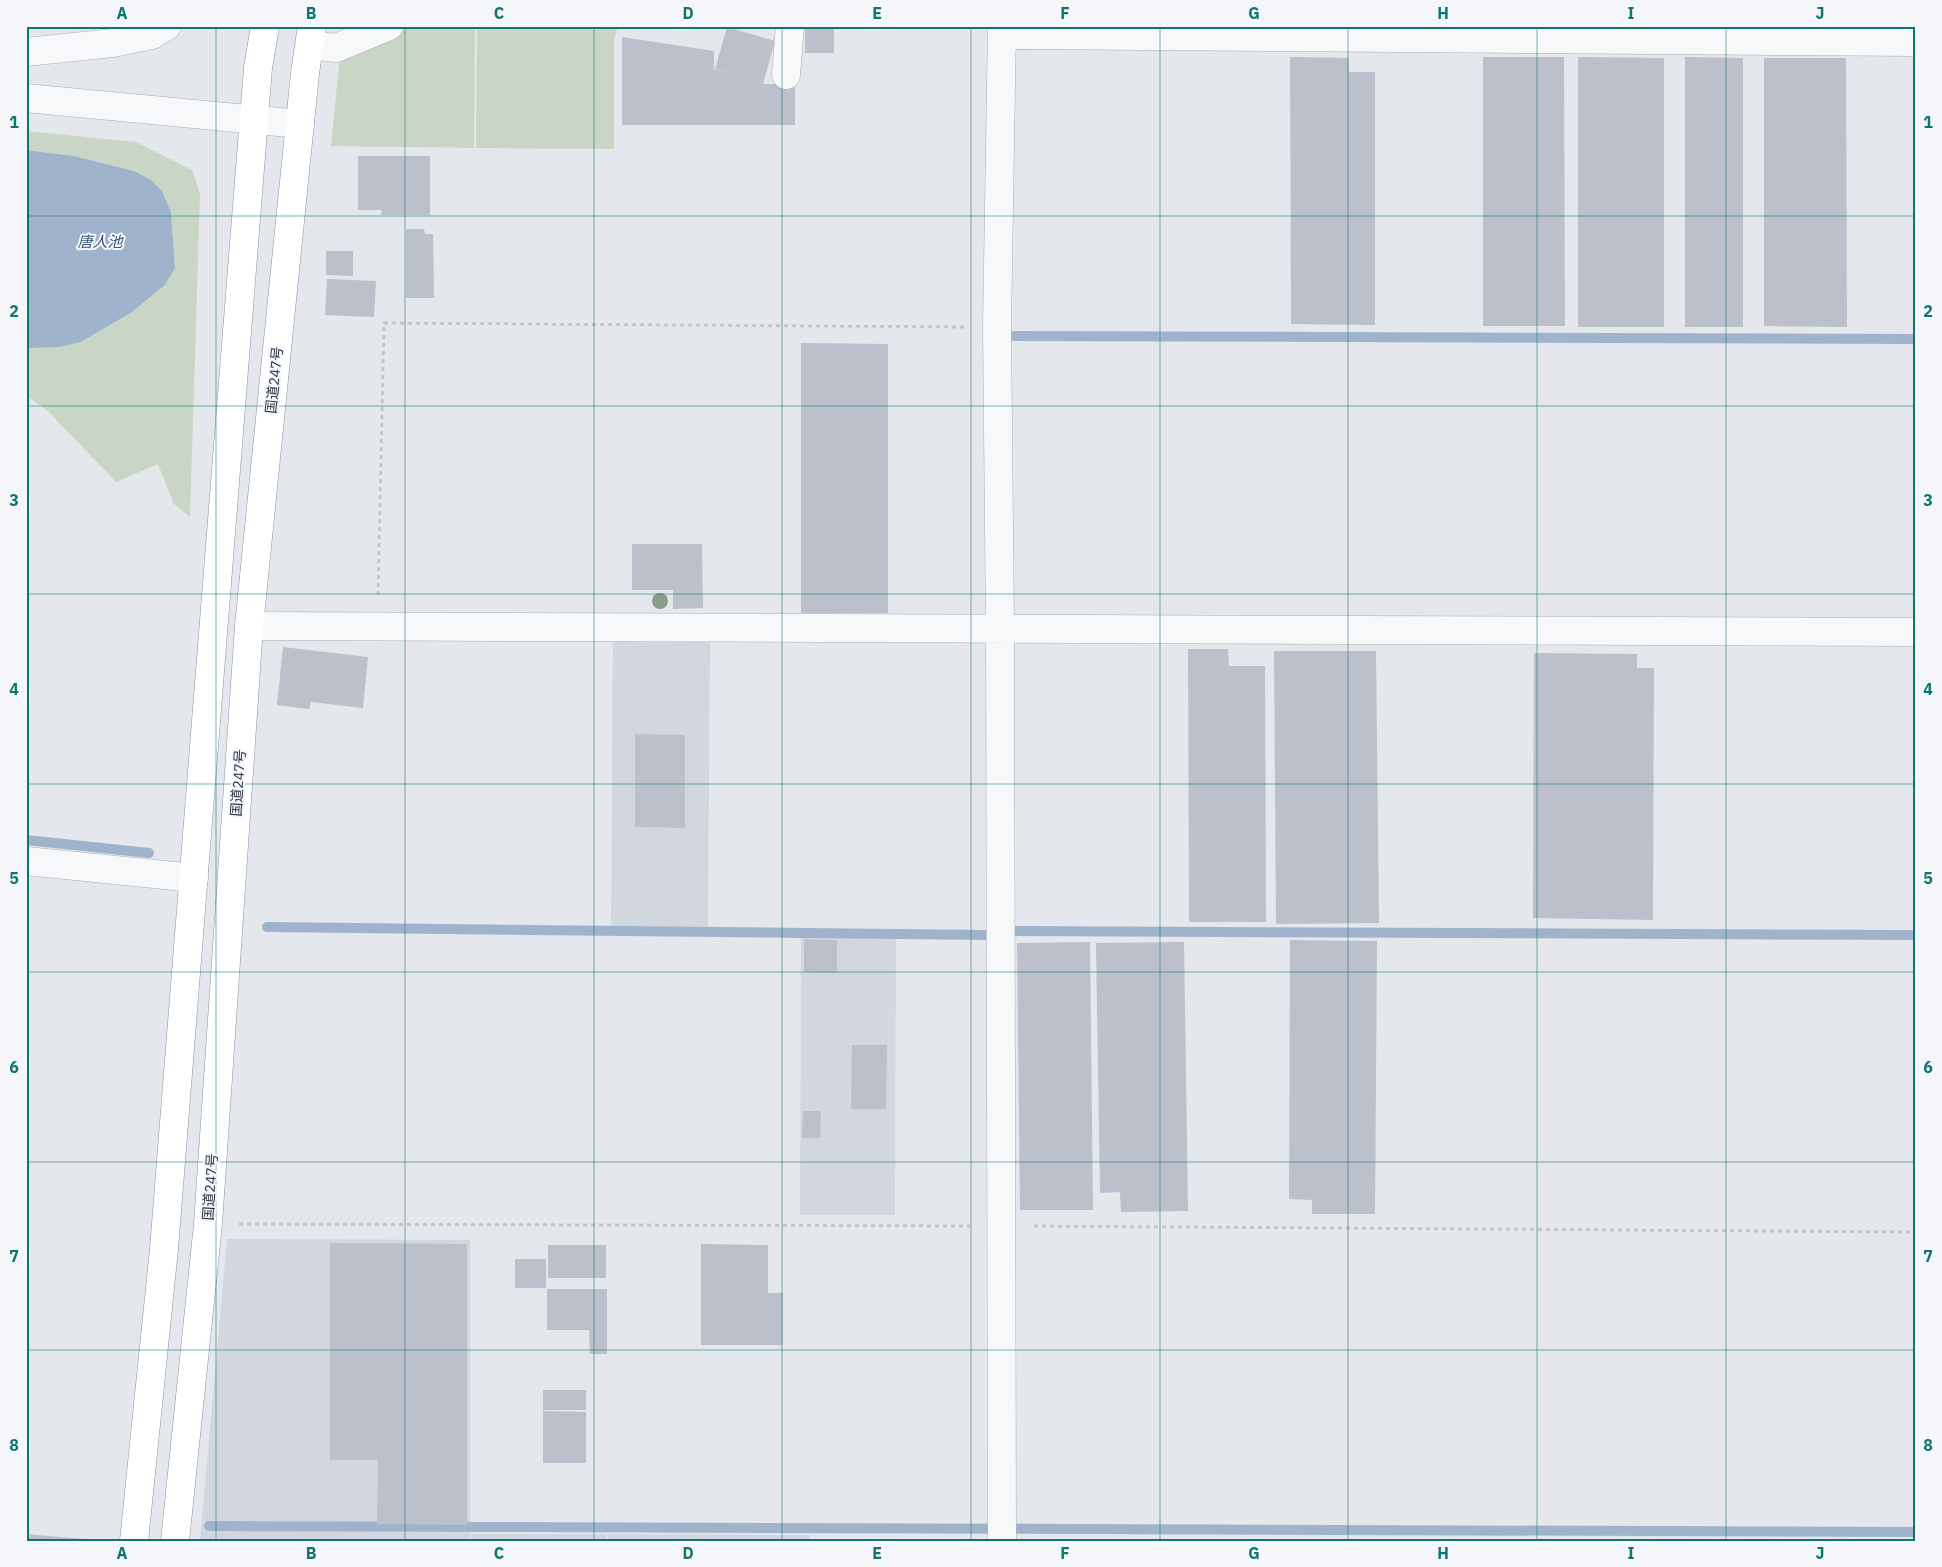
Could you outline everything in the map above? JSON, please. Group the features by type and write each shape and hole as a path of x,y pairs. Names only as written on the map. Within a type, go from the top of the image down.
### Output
{"highway":[{"path":"134,1541 164,1249 258,68 265,26"},
{"name":"国道247号","path":"175,1541 208,1224 249,626 305,73 311,36"}],"street":[{"path":"26,52 121,41 152,35 167,26"},
{"path":"311,36 336,48 389,26"},
{"path":"786,75 790,26"},
{"path":"1002,1541 1000,628 997,328 1003,31 1916,42"},
{"path":"26,98 300,124"},
{"path":"249,626 1916,632"},
{"path":"26,861 194,878"}],"path":[{"path":"378,625 384,323 997,328"},
{"path":"208,1224 1000,1226 1916,1232"}],"shaded area":[{"path":"613,640 710,641 708,928 611,928"},
{"path":"801,936 896,937 895,1215 800,1215"},
{"path":"227,1239 470,1240 470,1541 200,1541"},
{"path":"471,1534 607,1534 607,1541 471,1541"},
{"path":"608,1534 809,1535 809,1541 608,1541"}],"green space":[{"path":"410,26 475,26 474,148 331,146 340,55 374,43"},
{"path":"477,26 618,26 614,39 614,149 476,148"},
{"path":"26,131 136,142 192,170 200,194 190,517 174,504 158,464 116,482 48,411 26,395 26,348 81,342 132,312 165,285 175,268 171,212 134,171 74,156 26,150"}],"water":[{"name":"唐人池","path":"26,150 74,156 134,171 151,180 162,191 171,212 175,268 165,285 132,312 81,342 60,347 26,348"}],"building":[{"path":"805,26 834,26 834,53 805,53"},
{"path":"727,27 775,41 763,84 795,84 795,125 622,125 622,37 714,51 714,69 710,68 734,75 715,69"},
{"path":"1290,57 1349,58 1349,72 1375,72 1375,325 1291,324"},
{"path":"1483,57 1564,57 1565,326 1483,326"},
{"path":"1578,57 1664,58 1664,327 1578,327"},
{"path":"1685,57 1743,58 1743,327 1685,327"},
{"path":"1764,58 1846,58 1847,327 1764,326"},
{"path":"358,156 430,156 430,215 381,215 382,210 358,210"},
{"path":"406,229 424,229 425,234 433,234 434,298 406,298"},
{"path":"326,251 353,251 353,276 326,275"},
{"path":"327,279 376,281 374,317 325,315"},
{"path":"801,343 888,344 888,613 801,613"},
{"path":"632,544 702,544 703,608 673,609 673,590 632,590"},
{"path":"283,647 368,657 363,708 311,702 309,709 277,705"},
{"path":"1188,649 1228,649 1229,666 1265,666 1266,922 1189,922"},
{"path":"1274,651 1376,651 1379,923 1276,924"},
{"path":"1534,653 1637,654 1637,668 1654,668 1653,920 1533,918"},
{"path":"635,734 685,735 685,828 635,827"},
{"path":"804,939 837,940 837,973 804,972"},
{"path":"1290,940 1377,941 1375,1214 1312,1214 1312,1200 1289,1199"},
{"path":"1090,942 1093,1210 1020,1210 1017,943"},
{"path":"1184,942 1188,1211 1121,1212 1120,1192 1100,1193 1096,943"},
{"path":"852,1045 887,1045 886,1109 851,1109"},
{"path":"803,1111 821,1111 820,1138 802,1138"},
{"path":"330,1243 467,1244 467,1525 377,1524 378,1460 330,1460"},
{"path":"701,1244 768,1245 768,1293 783,1293 783,1345 701,1345"},
{"path":"548,1245 606,1245 606,1278 548,1278"},
{"path":"515,1259 546,1259 546,1288 515,1288"},
{"path":"547,1289 607,1289 607,1354 590,1354 589,1330 547,1330"},
{"path":"543,1390 586,1390 586,1410 543,1410"},
{"path":"543,1411 586,1412 586,1463 543,1463"},
{"path":"26,1534 84,1539 84,1541 26,1541"}],"waterway":[{"path":"1013,336 1916,339"},
{"path":"26,840 149,853"},
{"path":"267,927 988,935"},
{"path":"1013,931 1916,935"},
{"path":"209,1526 1916,1532"}]}
